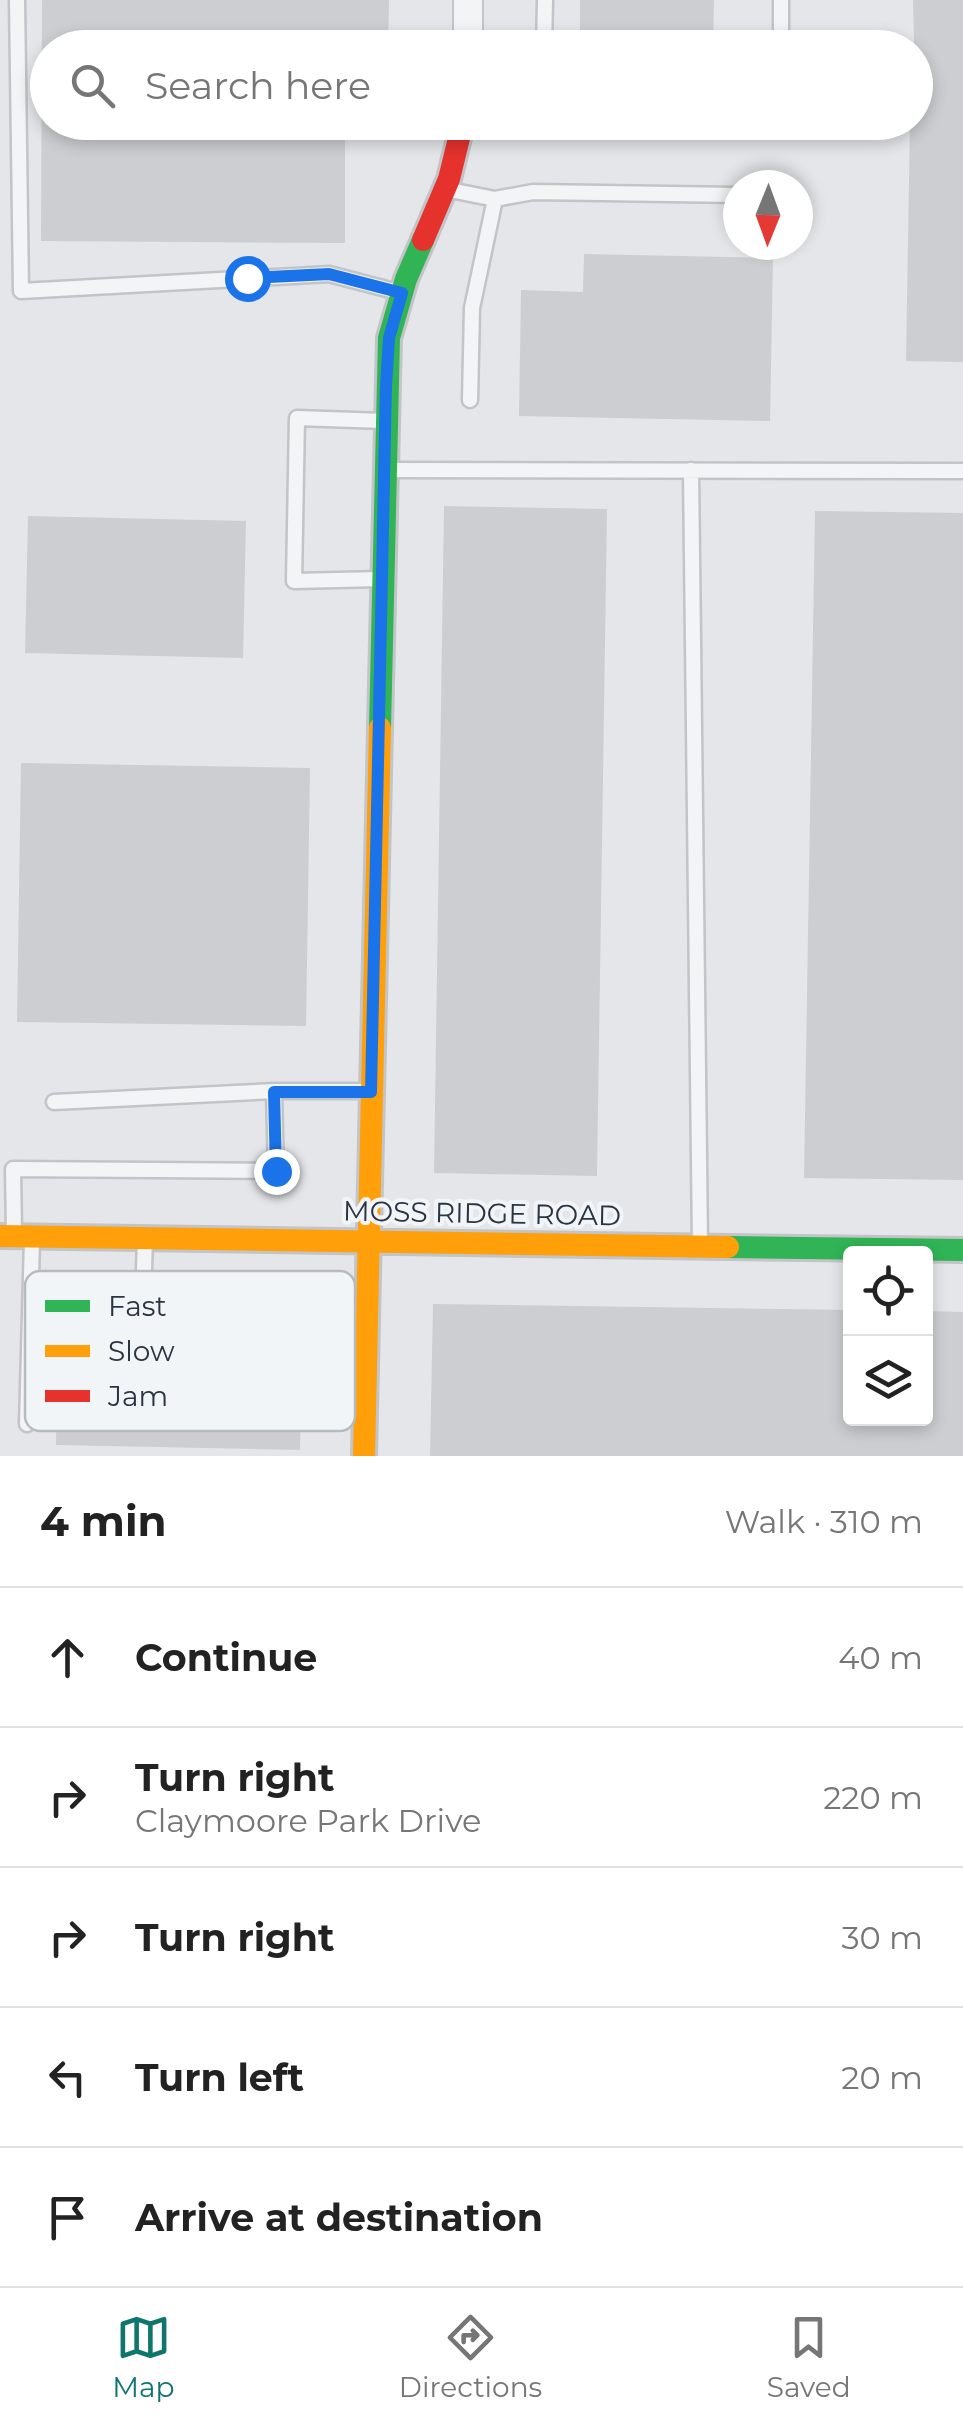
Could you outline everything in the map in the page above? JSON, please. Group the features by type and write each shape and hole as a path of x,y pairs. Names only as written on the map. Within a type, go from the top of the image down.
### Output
{"street":[{"path":"468,0 468,30"},
{"path":"364,1456 389,338 402,293 445,189 458,140"},
{"name":"MOSS RIDGE ROAD","path":"16,1236 963,1250"}],"lane":[{"path":"17,0 22,291 329,274 402,293"},
{"path":"544,30 545,0"},
{"path":"780,0 781,30"},
{"path":"445,189 495,199 533,192 723,196"},
{"path":"470,400 472,308 495,199"},
{"path":"382,580 294,581 297,418 385,422"},
{"path":"384,470 963,470"},
{"path":"691,470 700,1246"},
{"path":"54,1102 274,1092 371,1092"},
{"path":"25,1377 13,1169 276,1171 274,1092"},
{"path":"144,1271 145,1238"}],"building":[{"path":"42,0 389,0 388,30 42,30"},
{"path":"580,0 714,0 713,30 580,30"},
{"path":"913,0 963,0 963,362 906,361 910,140 933,140 933,30 914,30"},
{"path":"41,140 345,140 345,243 41,241"},
{"path":"584,254 773,260 770,421 519,416 521,290 583,292"},
{"path":"444,506 607,509 597,1176 434,1173"},
{"path":"815,511 963,513 963,1180 804,1178"},
{"path":"28,516 246,521 243,658 25,653"},
{"path":"21,763 310,768 306,1026 17,1022"},
{"path":"433,1304 843,1310 843,1426 933,1426 933,1311 963,1312 963,1456 430,1456"},
{"path":"56,1431 300,1431 300,1450 56,1445"}],"traffic: fast":[{"path":"380,728 389,338 406,279 423,240"},
{"path":"728,1247 963,1250"}],"traffic: slow":[{"path":"364,1456 380,728"},
{"path":"0,1236 728,1247"}],"traffic: jam":[{"path":"423,240 449,179 459,140"}],"route":[{"path":"247,278 329,274 402,293 389,338 386,386 371,1092 274,1092 276,1171"}]}
